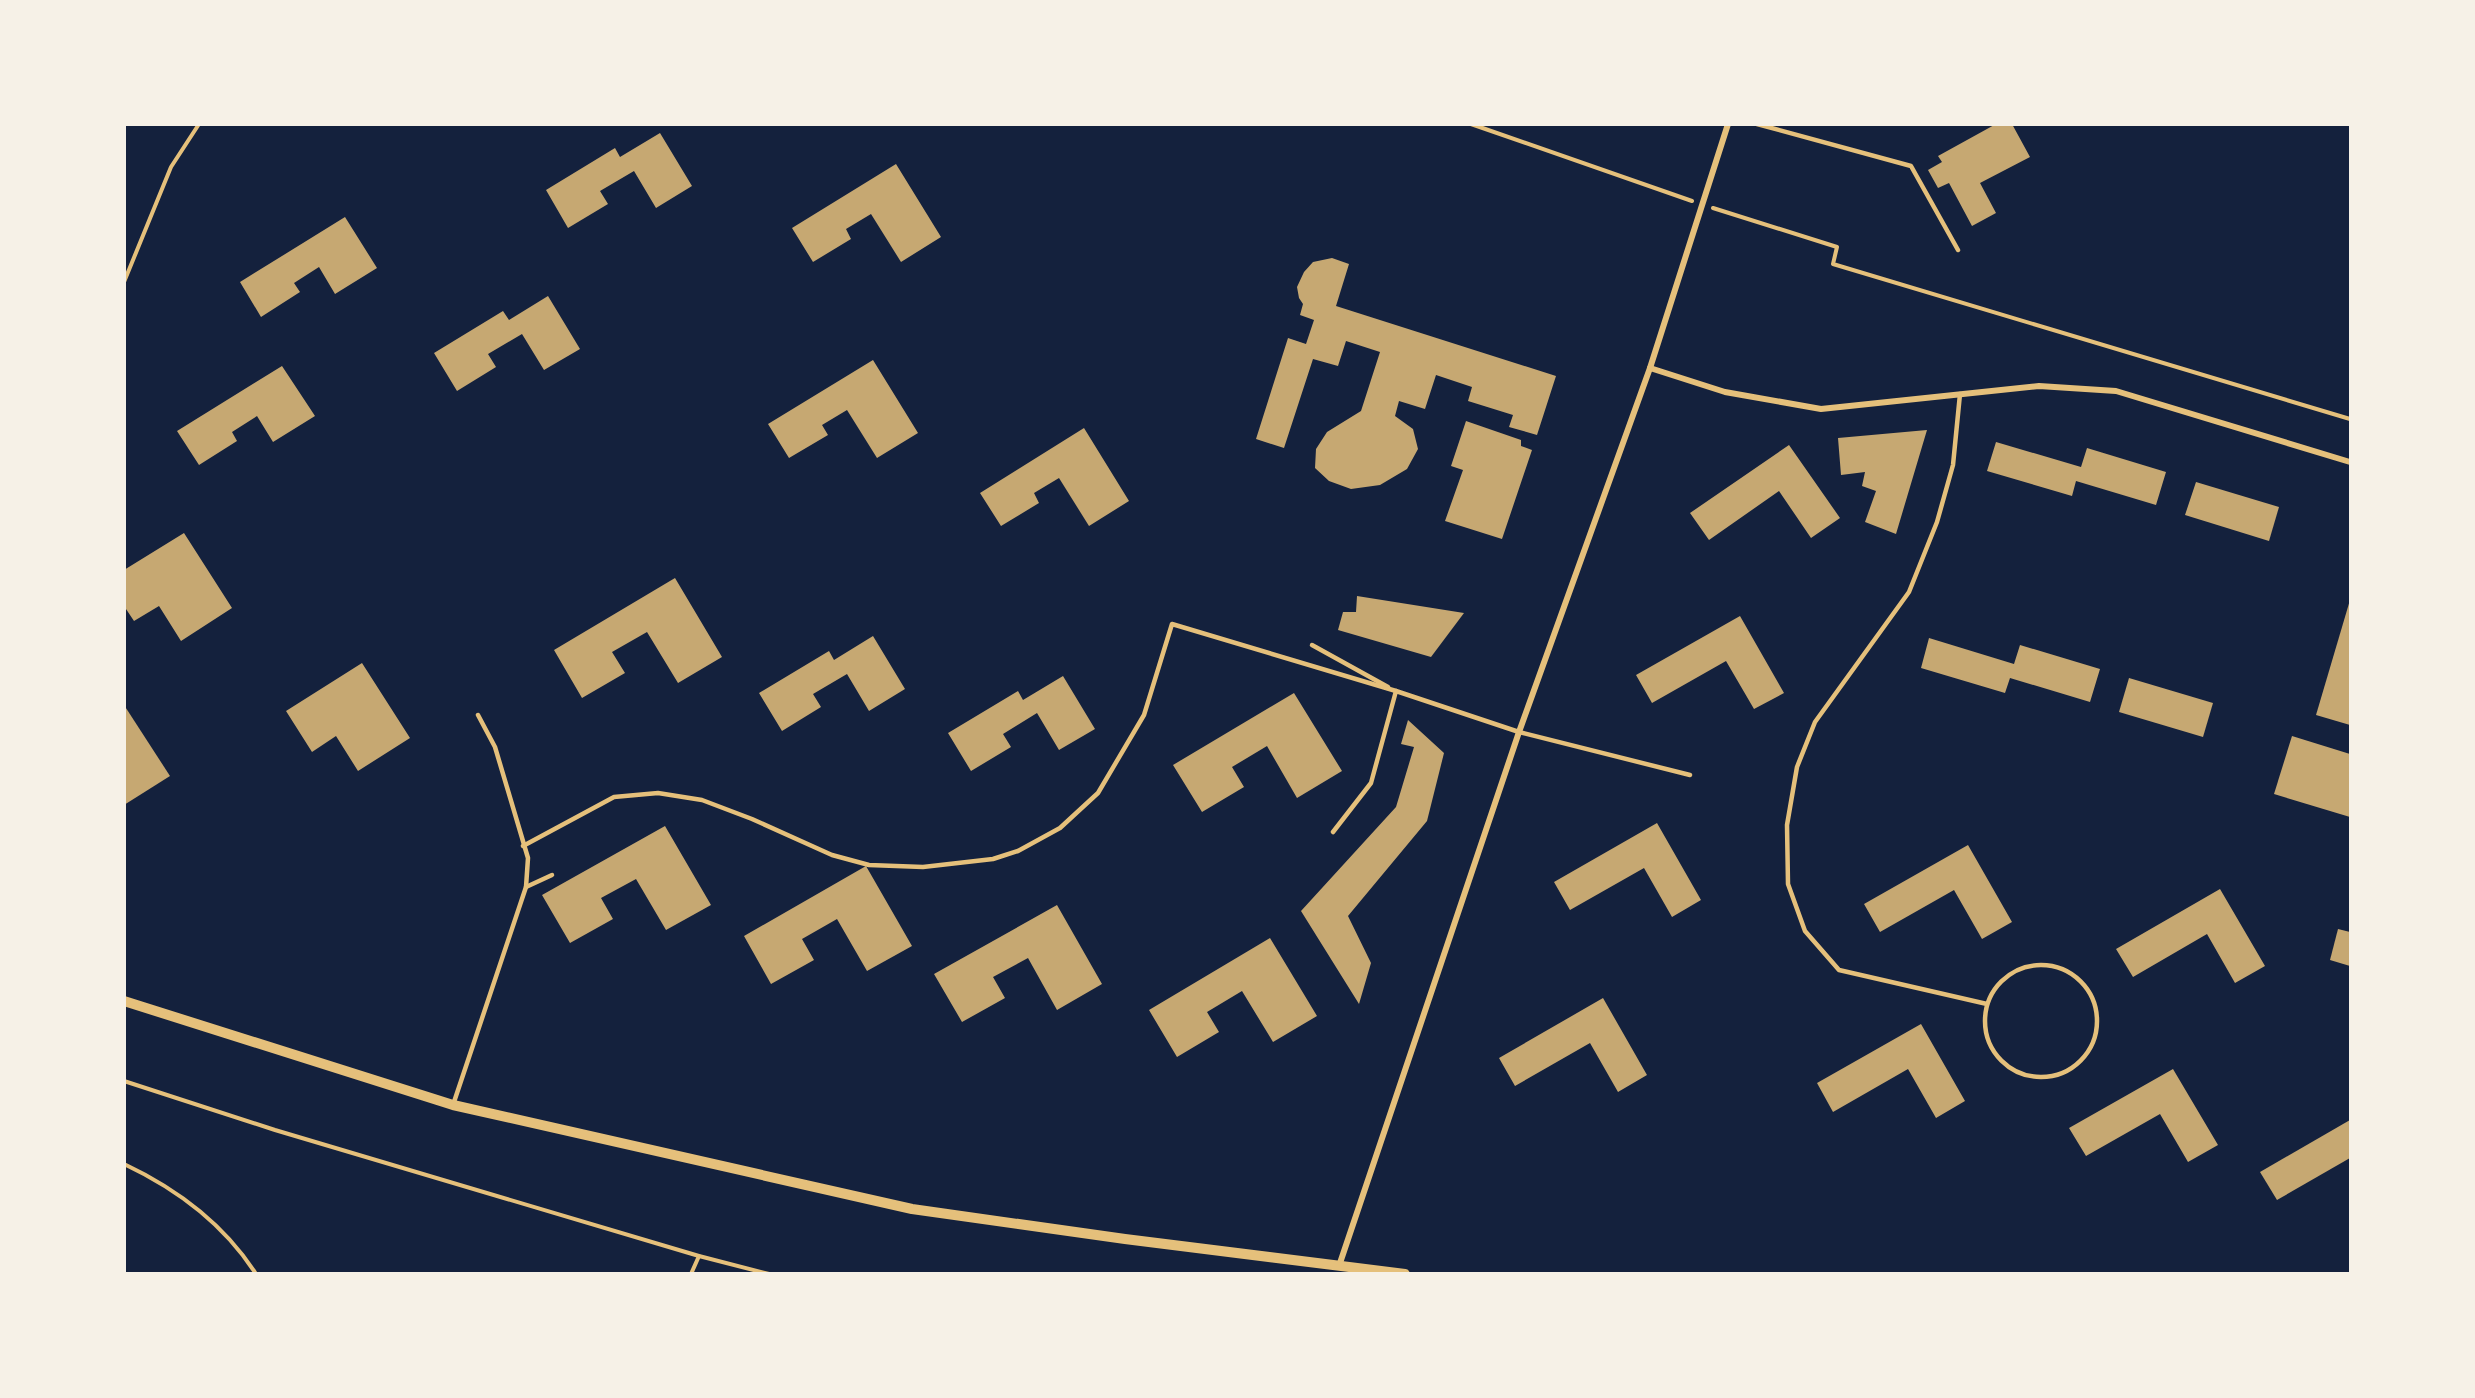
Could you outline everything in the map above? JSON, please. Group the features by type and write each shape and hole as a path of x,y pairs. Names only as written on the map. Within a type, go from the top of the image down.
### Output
{"street":[{"path":"1340,1266 1519,732 1650,368 1728,124"},
{"path":"1650,368 1725,392 1821,409 2039,386 2116,391 2350,462"},
{"path":"124,1001 453,1105 912,1209 1125,1239 1405,1274"}],"lane":[{"path":"1757,124 1911,166 1958,250"},
{"path":"1960,394 1953,465 1937,522 1909,592 1815,723 1797,767 1787,825 1788,884 1804,931 1839,970 1987,1004"},
{"path":"524,846 614,797 658,793 702,800 752,819 832,855 869,865 923,867 993,860 1018,851 1060,828 1098,793 1144,716 1172,624 1396,691 1519,732 1690,775"},
{"path":"1312,645 1396,691"},
{"path":"1333,832 1371,783 1396,691"},
{"path":"453,1105 526,887 528,858 495,747 478,715"},
{"path":"526,887 552,876"},
{"path":"2040,965 2058,967 2076,976 2089,991 2097,1009 2097,1029 2091,1047 2079,1063 2063,1074 2043,1078 2024,1075 2008,1067 1995,1055 1987,1039 1984,1022 1987,1004 1995,988 2007,975 2023,967 2040,965"}],"path":[{"path":"124,282 171,167 200,124"},
{"path":"1471,124 1647,186"},
{"path":"1766,225 1838,247 1833,264 2350,419"},
{"path":"124,1081 275,1130 699,1256 769,1274"},
{"path":"124,1164 160,1182 207,1216 246,1257 256,1274"},
{"path":"691,1274 699,1256"}],"building":[{"path":"1996,124 2012,124 2030,157 1980,183 1996,213 1972,226 1949,183 1938,188 1928,170 1942,162 1938,156"},
{"path":"660,133 692,186 656,208 634,171 600,191 608,204 568,228 546,190 615,148 620,157"},
{"path":"896,164 941,237 901,262 871,214 846,229 851,239 813,262 792,228"},
{"path":"345,217 377,268 335,294 319,267 294,283 300,292 261,317 240,282"},
{"path":"1332,258 1349,264 1336,306 1556,376 1537,435 1509,427 1513,415 1468,401 1472,387 1436,375 1425,409 1399,401 1395,416 1413,429 1418,449 1407,469 1380,485 1351,489 1329,481 1315,468 1316,449 1327,432 1361,411 1380,352 1346,341 1338,366 1313,359 1284,448 1256,439 1288,338 1306,344 1314,320 1300,315 1303,304 1297,287 1304,272 1313,262"},
{"path":"548,296 580,349 544,370 522,334 488,354 496,367 457,391 434,353 503,311 509,320"},
{"path":"873,360 918,433 877,458 847,410 822,425 828,435 789,458 768,424"},
{"path":"282,366 315,416 273,442 257,416 232,432 237,441 199,465 177,431"},
{"path":"1466,421 1521,440 1521,446 1532,450 1502,539 1445,521 1463,470 1451,466"},
{"path":"1084,428 1129,501 1089,526 1059,478 1034,493 1039,503 1001,526 980,493"},
{"path":"1927,430 1896,534 1865,522 1876,491 1862,486 1865,472 1841,475 1838,438"},
{"path":"1996,442 2081,467 2087,448 2166,472 2156,505 2076,481 2072,496 1987,471"},
{"path":"1789,445 1840,518 1811,538 1779,491 1709,540 1690,513"},
{"path":"2196,482 2279,507 2269,541 2185,515"},
{"path":"184,533 232,608 181,641 159,606 134,621 124,606 124,570"},
{"path":"675,578 722,657 678,683 647,632 612,652 625,673 582,698 554,650"},
{"path":"1357,596 1464,613 1431,657 1338,630 1343,612 1356,612"},
{"path":"2350,600 2350,725 2316,715"},
{"path":"1740,616 1784,693 1754,709 1726,661 1652,703 1636,675"},
{"path":"873,636 905,689 869,711 847,674 813,694 821,707 782,731 759,693 829,651 834,660"},
{"path":"1929,638 2014,664 2020,645 2100,669 2090,702 2010,678 2005,693 1921,668"},
{"path":"362,663 410,738 358,771 336,736 312,752 286,711"},
{"path":"1063,676 1095,729 1059,750 1037,713 1003,734 1011,747 971,771 948,733 1018,691 1023,700"},
{"path":"2129,678 2213,703 2203,737 2119,712"},
{"path":"1294,693 1342,771 1297,798 1267,746 1232,767 1244,787 1202,812 1173,765"},
{"path":"124,705 170,776 124,805"},
{"path":"1408,720 1444,753 1427,821 1348,916 1371,963 1359,1004 1301,911 1396,807 1414,747 1401,744"},
{"path":"2292,736 2350,754 2350,817 2274,794"},
{"path":"1657,823 1701,900 1672,917 1644,868 1570,910 1554,882"},
{"path":"665,826 711,905 666,930 636,879 601,898 613,919 570,943 542,895"},
{"path":"1968,845 2012,922 1982,939 1954,890 1880,932 1864,904"},
{"path":"866,866 912,946 867,971 837,919 802,939 814,960 771,984 744,936"},
{"path":"2220,889 2265,966 2235,983 2207,934 2133,977 2116,949"},
{"path":"1057,905 1102,984 1057,1010 1028,958 993,977 1005,998 962,1022 934,974"},
{"path":"2338,929 2350,932 2350,966 2330,960"},
{"path":"1270,938 1317,1016 1273,1042 1242,991 1207,1012 1219,1032 1177,1057 1149,1010"},
{"path":"1603,998 1647,1075 1618,1092 1590,1043 1515,1086 1499,1058"},
{"path":"1921,1024 1965,1101 1936,1118 1908,1069 1833,1112 1817,1083"},
{"path":"2173,1069 2218,1145 2188,1162 2160,1114 2086,1156 2069,1128"},
{"path":"2350,1120 2350,1158 2277,1200 2260,1172"}]}
